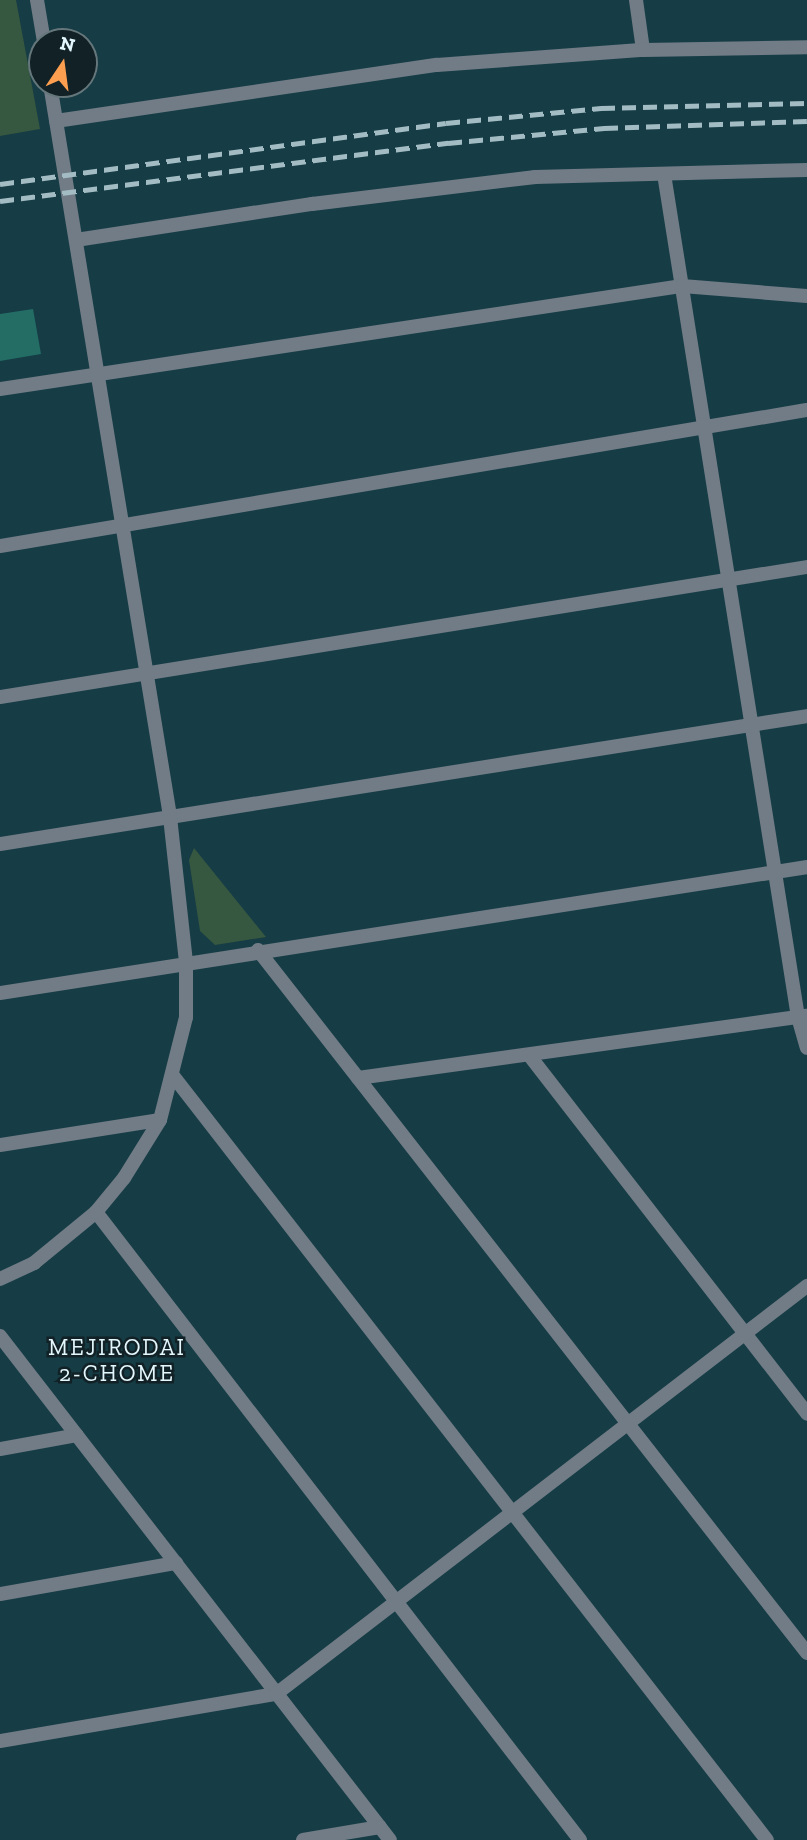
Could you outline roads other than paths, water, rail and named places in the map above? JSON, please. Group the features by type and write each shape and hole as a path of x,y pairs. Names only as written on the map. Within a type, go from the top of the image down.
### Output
{"street":[{"path":"37,0 42,28"},
{"path":"636,0 643,50"},
{"path":"57,127 437,65 643,50 807,47"},
{"path":"0,1279 34,1263 96,1212 124,1178 160,1120 174,1077 186,1017 186,962 170,816 52,98"},
{"path":"75,233 535,177 807,170"},
{"path":"664,174 775,872 807,1048"},
{"path":"0,389 682,286 807,296"},
{"path":"0,545 807,410"},
{"path":"0,697 807,567"},
{"path":"0,844 807,716"},
{"path":"0,993 258,950 807,867"},
{"path":"258,950 807,1653"},
{"path":"358,1078 803,1016"},
{"path":"528,1055 807,1415"},
{"path":"174,1077 767,1840"},
{"path":"0,1145 160,1120"},
{"path":"96,1212 580,1840"},
{"path":"0,1741 276,1693 807,1286"},
{"path":"0,1336 390,1840"},
{"path":"0,1448 77,1436"},
{"path":"0,1594 176,1563"},
{"path":"303,1840 380,1827"}],"railway":[{"path":"0,184 446,123 601,108 807,103"},
{"path":"0,201 448,143 604,128 807,121"}],"district":[{"name":"MEJIRODAI 2-CHOME","path":"117,1360"}]}
